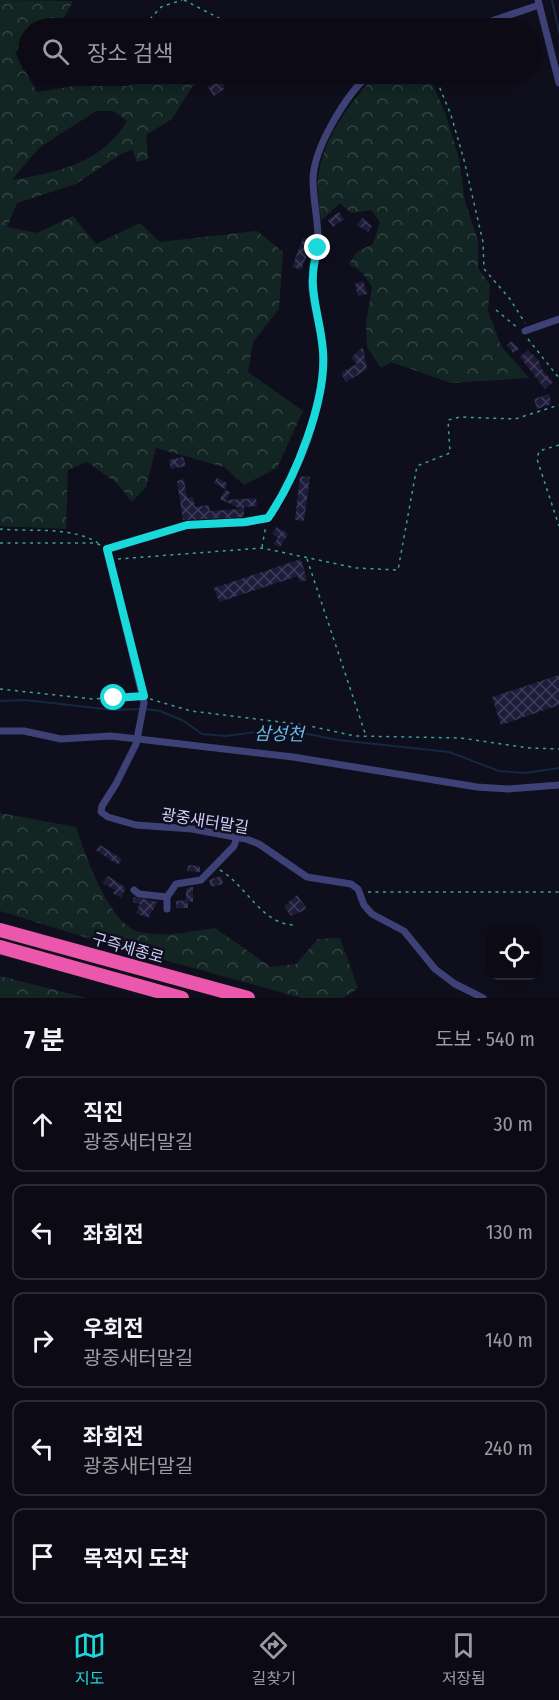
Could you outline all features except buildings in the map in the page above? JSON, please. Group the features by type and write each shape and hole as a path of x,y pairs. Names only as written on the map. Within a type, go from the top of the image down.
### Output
{"highway":[{"name":"구즉세종로","path":"0,930 248,998"},
{"name":"구즉세종로","path":"0,947 182,998"}],"street":[{"path":"497,18 538,2 559,83"},
{"path":"139,735 144,700 109,559 104,547 187,525 245,522 268,518 291,482 300,460 322,375 322,339 311,286 318,248 313,179 317,156 329,130 351,95 361,84"},
{"path":"525,331 559,319"},
{"path":"0,731 24,731 61,739 139,735 477,787 508,789 559,785"},
{"name":"광중새터말길","path":"139,735 128,763 102,806 101,812 108,818 136,825 192,829 237,837 259,844 307,877 351,884 358,889"},
{"path":"167,909 167,897 176,884 201,880 234,846 237,837"},
{"path":"358,889 364,905 372,914 404,931 435,969 455,984 483,998"},
{"path":"134,890 139,894 167,897"}],"path":[{"path":"151,18 161,7 183,0 196,4 220,18"},
{"path":"196,4 197,0"},
{"path":"438,84 451,115 464,160 483,242 484,269 519,310 525,331"},
{"path":"496,310 525,333 559,378"},
{"path":"109,559 262,548 356,568 398,570 417,466 450,453 448,420 460,417 515,419 559,405"},
{"path":"559,445 539,452 537,459 559,526"},
{"path":"262,548 268,518"},
{"path":"0,529 72,533 88,537 104,547"},
{"path":"0,543 104,547"},
{"path":"307,558 366,736"},
{"path":"0,689 93,699 144,700 191,711 305,725 366,736 462,738 529,748 559,749"},
{"path":"214,868 237,882 256,902 261,911 288,925 297,925"},
{"path":"358,889 367,892 559,892"}],"green space":[{"path":"0,0 73,1 64,18 18,18 18,50 15,52 18,57 18,84 33,84 37,92 74,86 196,84 172,119 146,135 148,159 137,162 132,149 119,155 76,184 17,203 7,227 37,233 73,216 96,244 140,223 160,242 257,231 283,252 279,309 253,342 248,372 303,411 277,468 244,485 224,467 156,448 146,487 132,502 117,483 87,462 68,470 66,529 0,526","holes":["96,111 113,111 127,121 105,147 77,164 12,180 39,148"]},
{"path":"368,84 432,84 446,115 459,159 465,201 478,241 478,268 490,285 488,311 501,346 529,378 451,383 391,362 381,368 367,347 366,324 372,287 362,272 349,264 357,252 373,244 380,222 371,210 351,213 340,203 321,221 318,195 321,164 325,150 339,122"},
{"path":"0,813 76,827 85,854 108,903 129,927 149,934 215,928 271,967 296,964 318,939 340,938 358,988 343,998 302,998 117,947 0,911"},
{"path":"0,976 87,998 0,998"}],"waterway":[{"path":"552,0 559,32"},
{"name":"삼성천","path":"0,701 25,700 114,710 140,709"},
{"name":"삼성천","path":"146,709 160,711 184,721 202,734 226,736 256,732 298,732 338,740 449,752 499,771 525,773 559,768"}],"route":[{"path":"114,698 144,696 107,549 187,525 245,522 268,518 291,482 306,441 322,375 324,355 311,286 318,248"}]}
